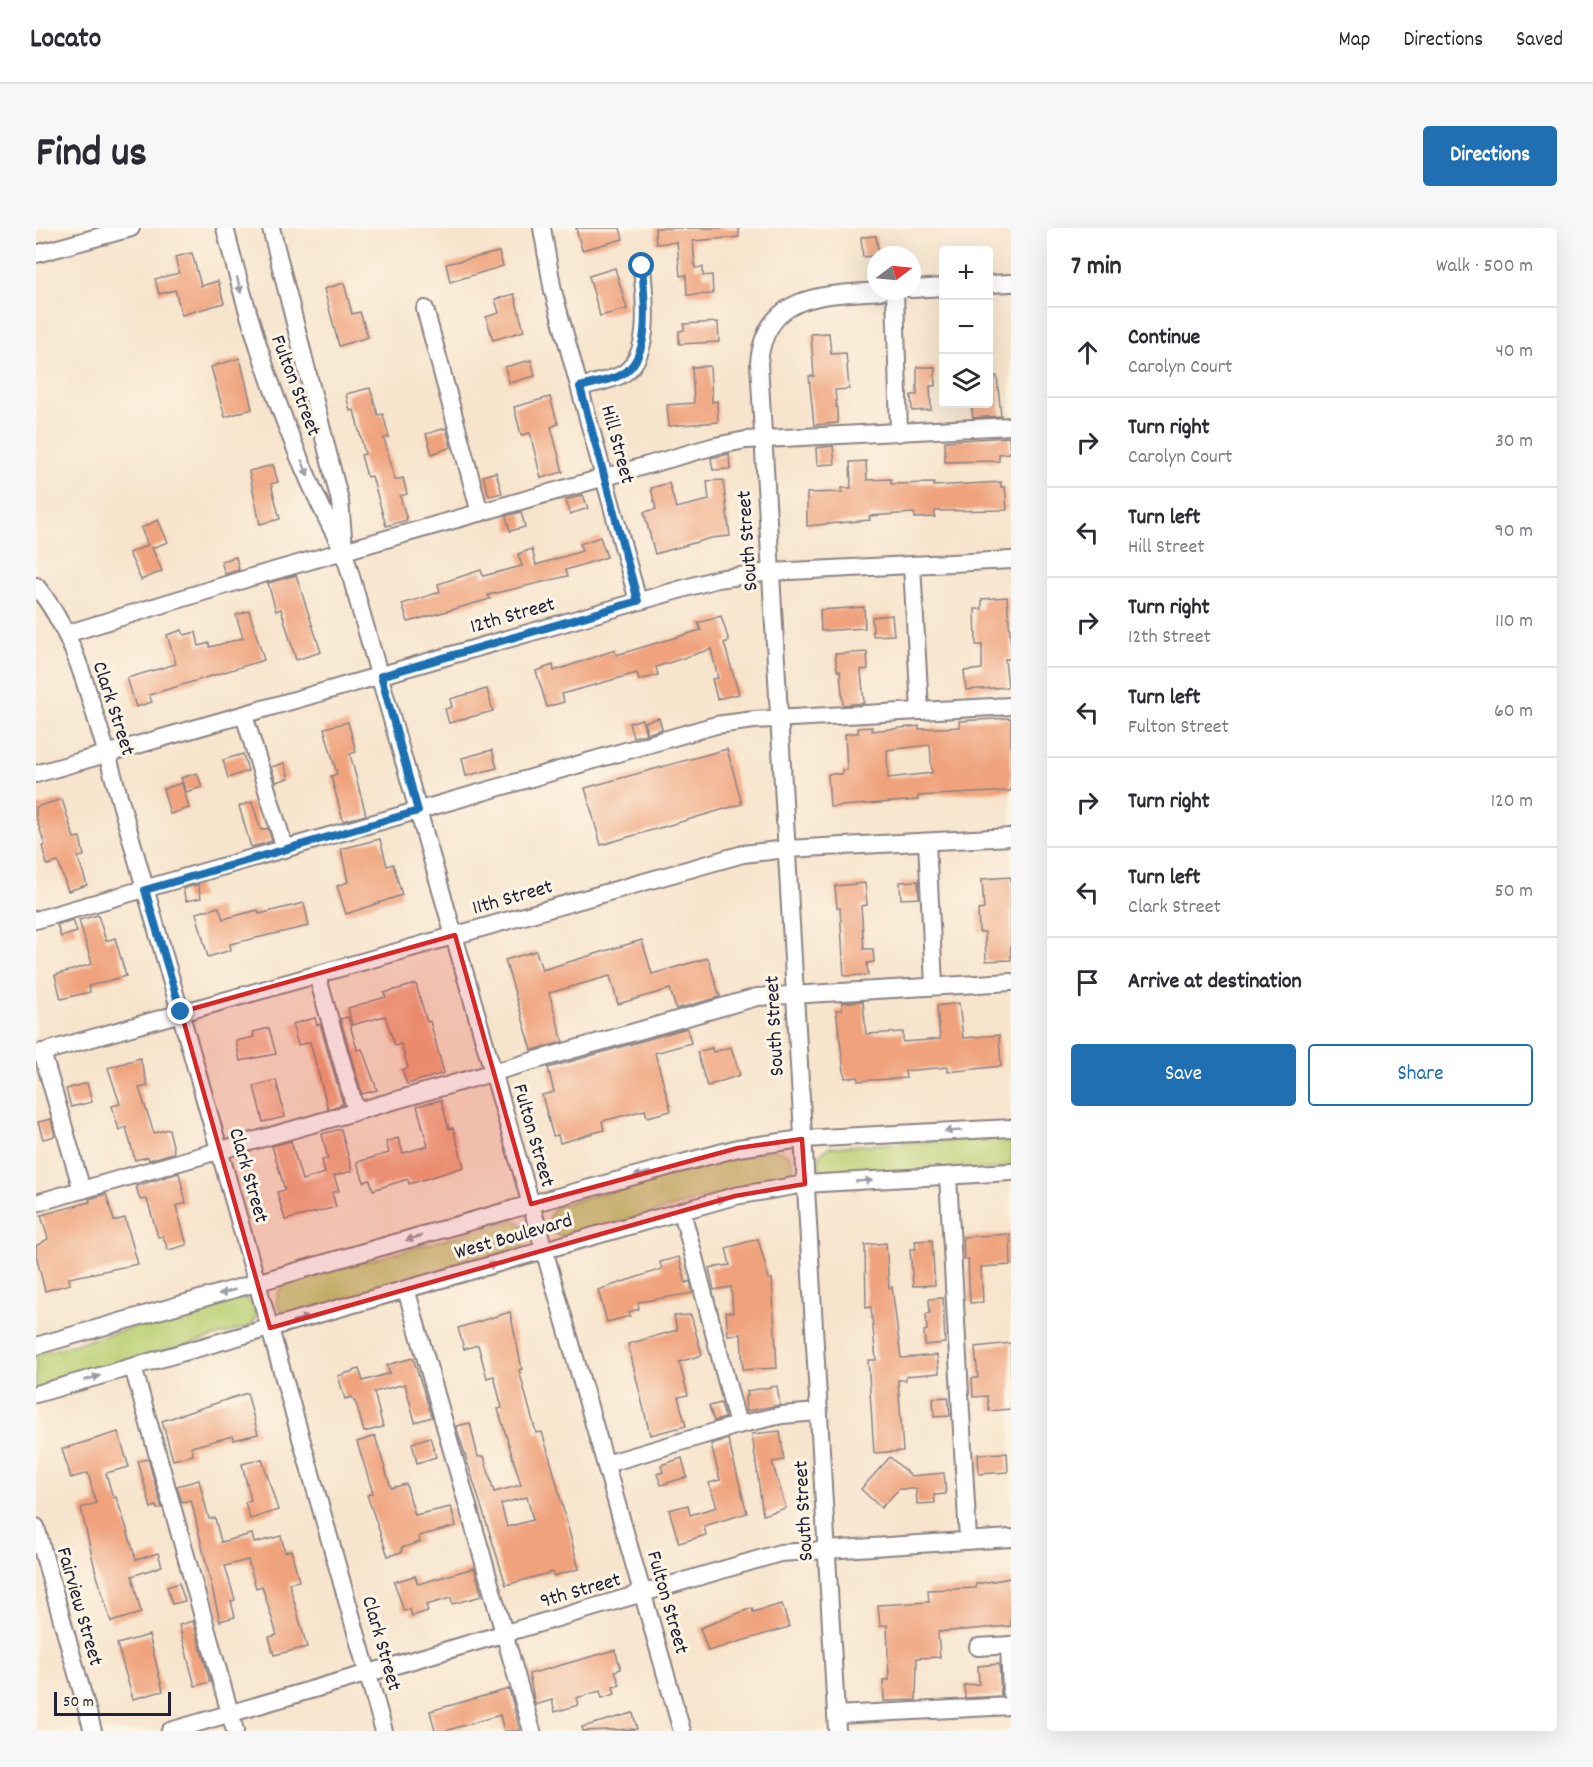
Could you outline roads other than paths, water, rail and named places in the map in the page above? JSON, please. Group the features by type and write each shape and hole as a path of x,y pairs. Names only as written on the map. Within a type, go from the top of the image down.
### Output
{"street":[{"path":"36,254 131,228"},
{"name":"Fulton Street","path":"225,228 259,353 322,508 344,552 682,1731"},
{"name":"Fulton Street","path":"271,228 340,501 344,552"},
{"name":"Hill Street","path":"542,228 553,291 638,601"},
{"path":"580,387 620,376 633,362 644,337 642,266"},
{"path":"993,284 1011,283"},
{"path":"921,288 939,287"},
{"name":"South Street","path":"836,1723 771,572 758,383 760,354 773,322 790,306 805,298 867,292"},
{"path":"895,300 899,433"},
{"path":"425,309 480,513"},
{"path":"66,634 252,577 715,446 762,440 1011,426"},
{"name":"12th Street","path":"36,774 717,579 771,572 1011,560"},
{"path":"912,565 920,711"},
{"name":"Clark Street","path":"36,586 51,606 66,634 107,754 384,1731"},
{"path":"36,920 716,725 779,719 1011,706"},
{"path":"244,715 285,849"},
{"name":"11th Street","path":"39,1053 721,859 787,849 1011,837"},
{"path":"927,842 934,986"},
{"path":"317,975 356,1111"},
{"path":"36,1203 757,997 793,993 1011,982"},
{"path":"39,1053 82,1190"},
{"name":"West Boulevard","path":"36,1346 531,1204 738,1148 802,1139 1011,1128"},
{"name":"West Boulevard","path":"36,1394 682,1210 753,1192 805,1184 1011,1172"},
{"path":"948,1176 968,1540"},
{"path":"682,1210 738,1425"},
{"path":"406,1289 532,1731"},
{"path":"133,1366 235,1731"},
{"path":"606,1464 738,1425 782,1415 819,1412"},
{"name":"Fairview Street","path":"36,1527 93,1731"},
{"name":"9th Street","path":"170,1731 780,1552 1011,1538"},
{"path":"978,1647 1010,1645 1011,1693"},
{"path":"836,1723 1011,1706"}]}
